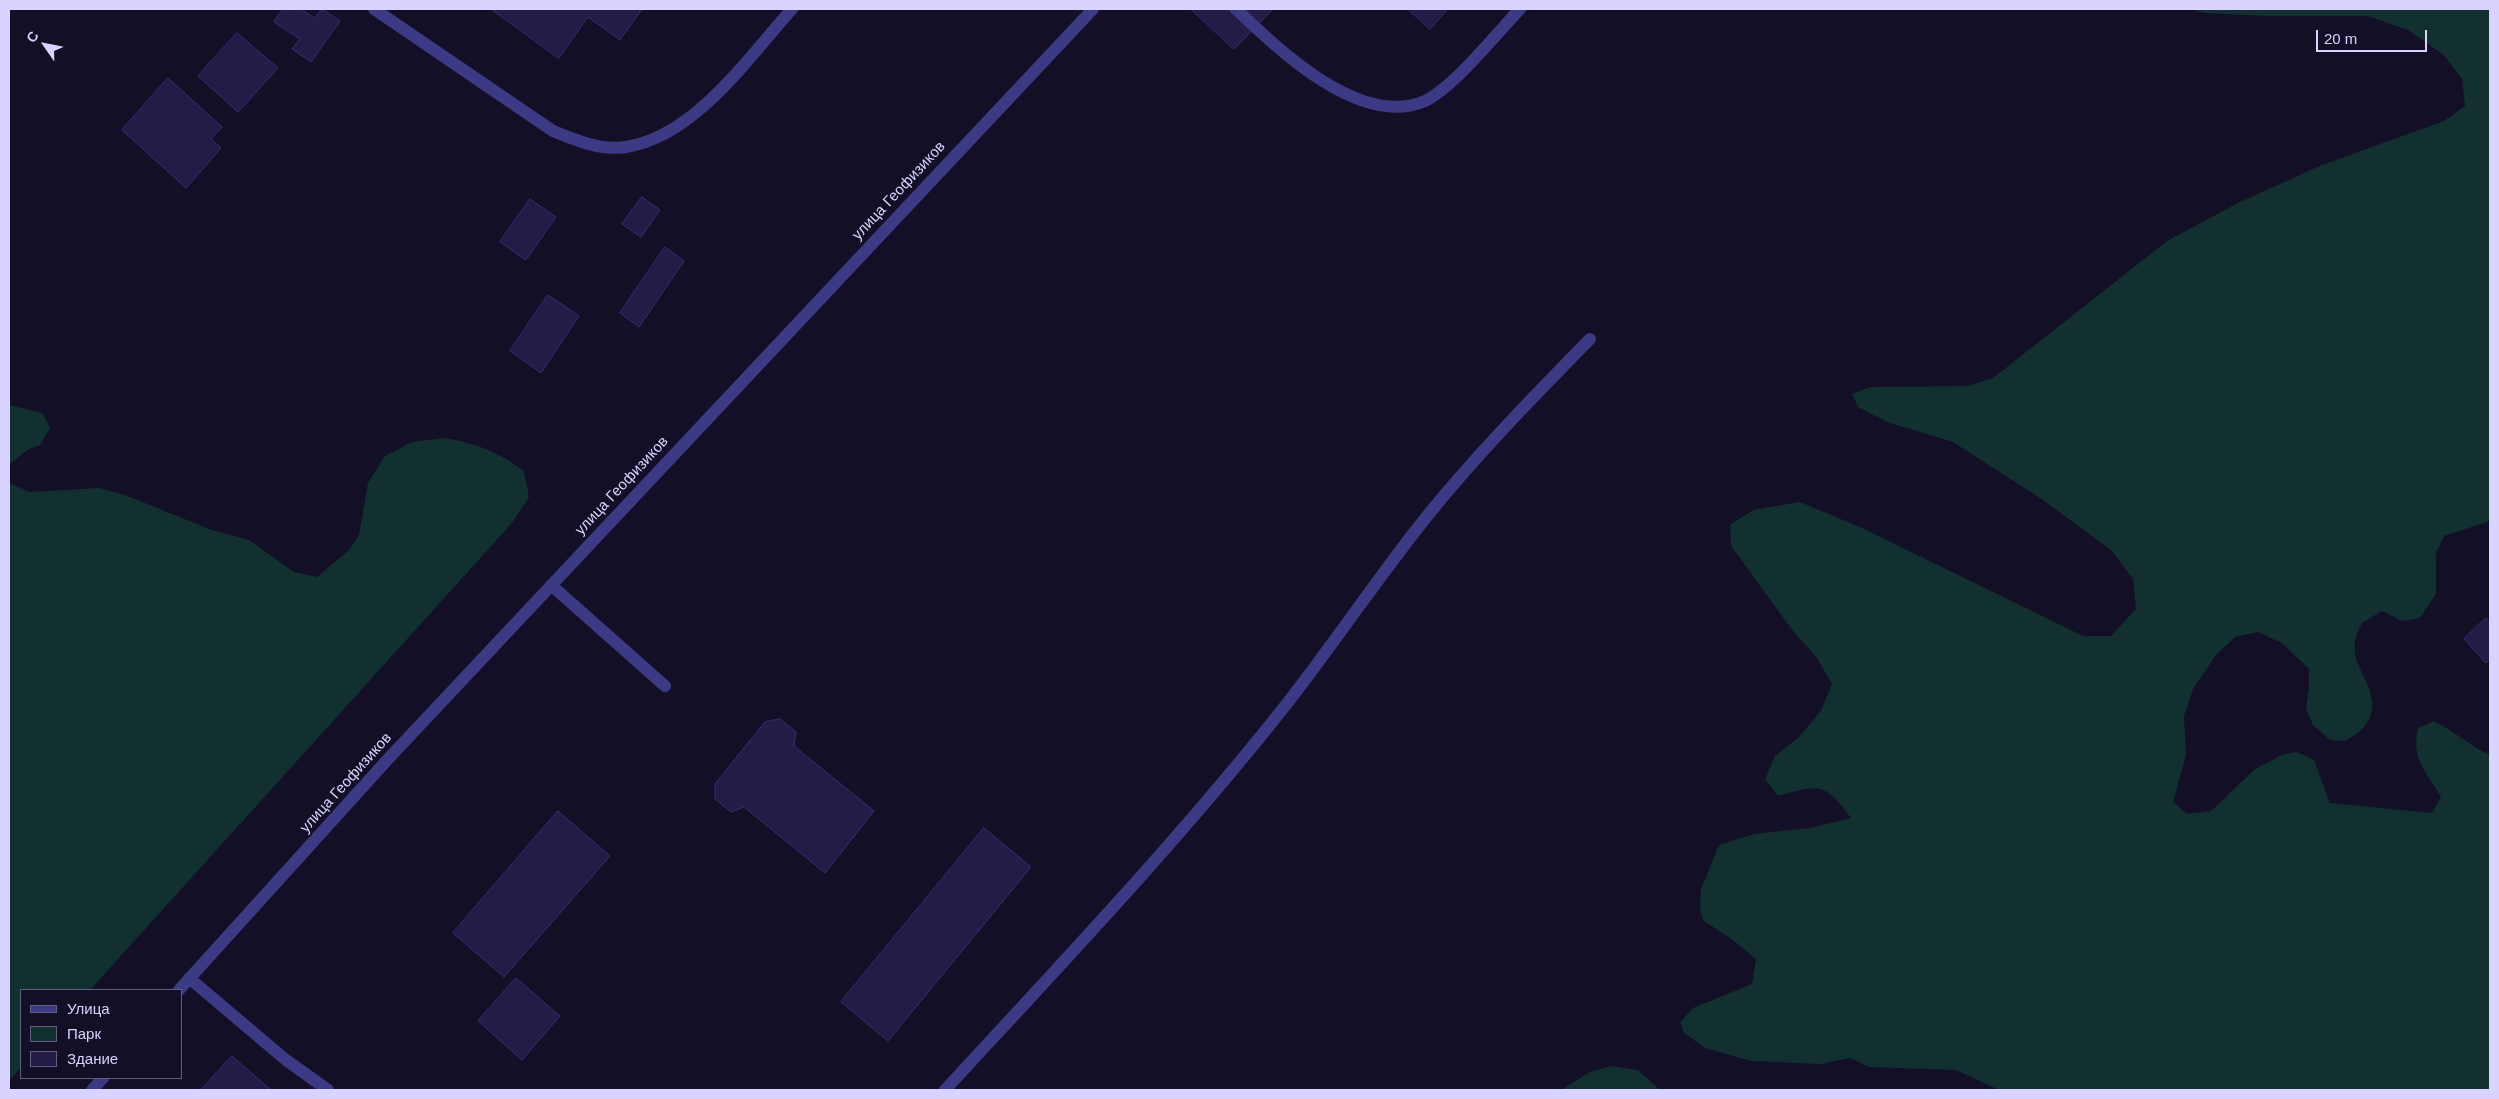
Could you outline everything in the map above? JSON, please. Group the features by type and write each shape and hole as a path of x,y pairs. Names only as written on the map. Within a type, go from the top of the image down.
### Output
{"street":[{"path":"374,9 553,131 586,144 625,148 660,138 701,110 792,9"},
{"name":"улица Геофизиков","path":"180,989 389,758 1093,9"},
{"path":"1236,9 1281,50 1311,74 1333,87 1373,104 1401,106 1424,101 1448,85 1520,9"},
{"path":"944,1090 1089,934 1199,809 1285,706 1446,493 1524,406 1590,338"},
{"path":"551,585 665,686"},
{"path":"189,978 286,1060 328,1090"},
{"path":"92,1090 102,1079"}],"green space":[{"path":"2190,9 2490,9 2490,521 2444,536 2436,553 2436,594 2420,618 2402,621 2382,611 2362,623 2355,639 2355,653 2371,694 2371,716 2358,733 2346,741 2330,740 2313,725 2306,709 2309,669 2282,643 2258,632 2235,637 2216,655 2193,689 2184,716 2186,755 2173,802 2187,814 2211,811 2255,769 2284,754 2297,752 2314,760 2330,803 2432,813 2441,797 2418,757 2416,739 2418,728 2434,721 2490,755 2490,1090 1999,1090 1956,1070 1869,1067 1850,1058 1821,1064 1751,1061 1705,1048 1684,1033 1680,1022 1693,1008 1752,984 1756,959 1733,940 1704,921 1700,911 1701,889 1719,845 1754,834 1810,828 1851,818 1834,797 1827,792 1812,788 1778,796 1765,779 1775,756 1799,737 1821,711 1832,684 1817,658 1793,631 1731,546 1730,525 1753,510 1800,502 1862,528 2083,636 2111,636 2136,609 2133,579 2111,550 2043,500 1953,442 1887,422 1858,407 1852,394 1870,387 1968,386 1993,378 2167,241 2240,202 2322,165 2444,121 2465,106 2462,79 2444,55 2408,30 2368,16 2268,16 2204,13"},
{"path":"9,405 43,413 50,428 40,445 27,450 9,465"},
{"path":"445,438 486,449 505,458 524,471 529,497 512,523 91,989 20,989 20,1068 9,1081 9,483 30,492 99,488 125,495 212,530 249,540 294,572 317,577 348,551 359,535 368,483 385,456 412,442"},
{"path":"1611,1066 1638,1070 1660,1090 1561,1090 1590,1072"}],"building":[{"path":"283,9 301,9 314,18 322,9 340,21 311,62 292,49 300,39 274,22"},
{"path":"491,9 642,9 620,40 588,17 559,58"},
{"path":"1191,9 1273,9 1234,49"},
{"path":"1408,9 1448,9 1430,29"},
{"path":"237,33 278,68 238,112 198,76"},
{"path":"168,78 222,127 211,139 221,148 186,188 122,130"},
{"path":"642,197 660,210 641,237 622,224"},
{"path":"530,199 556,217 526,260 500,242"},
{"path":"665,247 684,261 639,327 620,313"},
{"path":"548,295 579,316 541,373 510,351"},
{"path":"2486,618 2490,622 2490,659 2486,663 2464,639"},
{"path":"780,719 796,732 794,746 874,811 825,873 744,807 731,812 715,799 715,784 765,722"},
{"path":"558,811 610,856 504,977 453,933"},
{"path":"984,828 1031,867 888,1041 841,1002"},
{"path":"516,978 560,1016 522,1060 478,1021"},
{"path":"232,1056 271,1090 201,1090"}]}
